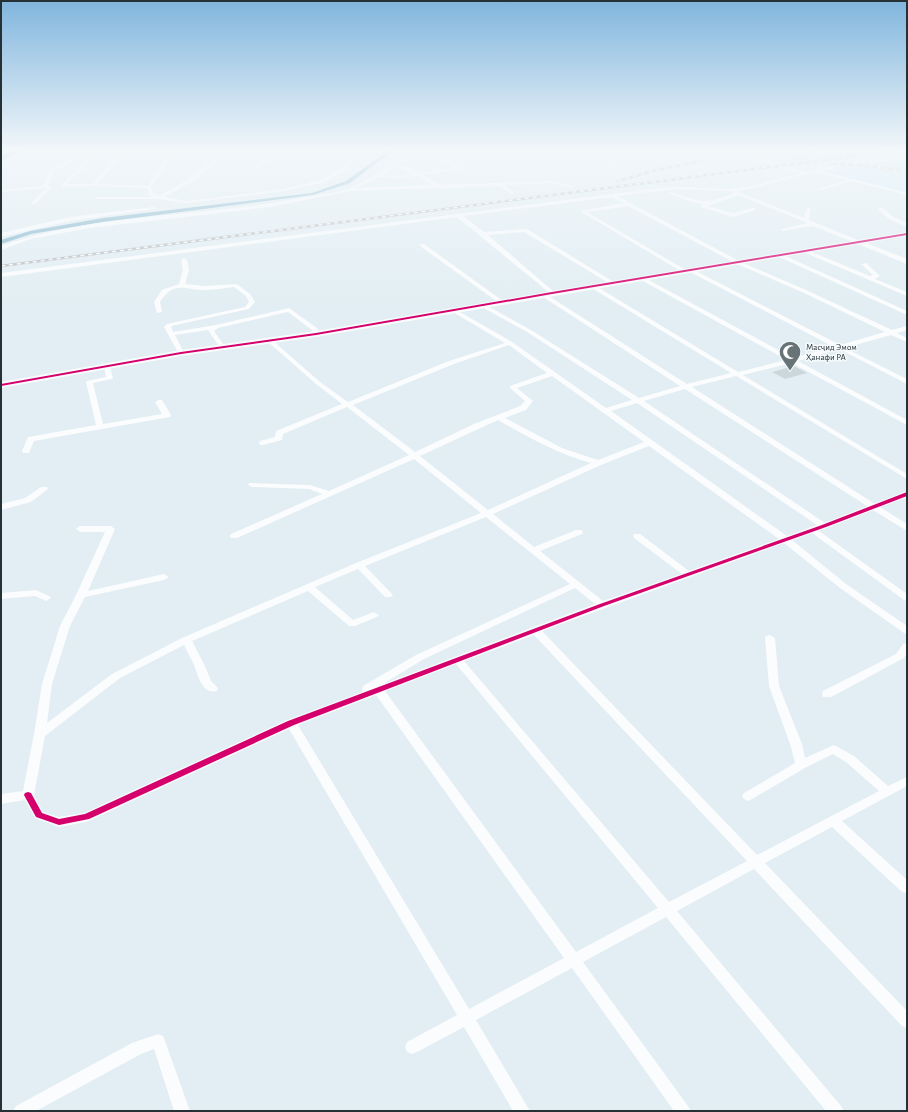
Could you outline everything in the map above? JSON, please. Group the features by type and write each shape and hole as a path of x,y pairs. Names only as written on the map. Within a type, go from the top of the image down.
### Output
{"street":[{"path":"1,248 36,236 90,226 270,206 290,202"},
{"path":"1,274 566,202"},
{"path":"625,202 739,263 804,291 907,340"},
{"path":"691,202 701,204 710,202"},
{"path":"712,202 703,206 733,215 753,210"},
{"path":"760,202 907,262"},
{"path":"629,204 582,211 689,271 840,346 907,382"},
{"path":"1,235 70,219 153,208"},
{"path":"806,221 810,208"},
{"path":"881,209 892,218 907,225"},
{"path":"458,215 483,234 552,293"},
{"path":"784,230 813,224"},
{"path":"483,234 525,230 614,284"},
{"path":"1,385 181,353 316,334 542,294 614,284 907,234"},
{"path":"422,245 501,302"},
{"path":"805,251 907,294"},
{"path":"779,255 907,313"},
{"path":"182,285 186,270 184,260"},
{"path":"864,264 877,276 871,278"},
{"path":"643,279 907,423"},
{"path":"159,312 157,302 164,291 182,285 204,288 235,285 248,295 252,302 247,308 169,325 167,327 181,353"},
{"path":"592,286 907,477"},
{"path":"542,294 875,506 907,528"},
{"path":"482,305 529,331 639,401 824,526"},
{"path":"171,334 216,327 289,310 315,330 316,334"},
{"path":"453,310 510,343 786,540 843,586 907,631"},
{"path":"216,327 212,331 223,348"},
{"path":"604,411 687,386 791,361 907,328"},
{"path":"269,340 318,383 385,432 489,513 602,605"},
{"path":"263,443 279,438 279,433 348,405 510,343"},
{"path":"100,427 88,382 110,378 107,366"},
{"path":"234,536 464,432 523,408 529,403 526,398 512,388 552,374"},
{"path":"26,451 31,439 167,414 159,402"},
{"path":"500,418 573,457 598,463"},
{"path":"40,734 116,676 186,640 359,565 489,513 598,463 650,443"},
{"path":"252,485 310,487 328,493"},
{"path":"1,507 28,500 44,489"},
{"path":"80,529 111,529 65,626 47,684 40,734 28,795 39,814 59,822 86,817 291,722 602,605 786,540 907,494"},
{"path":"813,530 907,598"},
{"path":"534,550 579,532"},
{"path":"637,536 688,574"},
{"path":"359,565 388,595"},
{"path":"81,595 164,577"},
{"path":"344,702 420,657 577,584"},
{"path":"309,587 352,624 374,615"},
{"path":"1,596 36,593 46,598"},
{"path":"536,631 907,1020"},
{"path":"770,638 774,686 796,744 801,765"},
{"path":"186,640 200,664 206,683 213,688"},
{"path":"827,694 900,656 907,646"},
{"path":"458,660 836,1111"},
{"path":"378,689 683,1111"},
{"path":"291,722 522,1111"},
{"path":"748,796 801,765 834,749 850,759 887,790"},
{"path":"412,1047 573,959 834,821 887,790 905,785"},
{"path":"1,799 28,795"},
{"path":"834,821 907,888"},
{"path":"21,1111 137,1048 158,1041 182,1111"}],"building":[{"name":"Масҷид Эмом Ҳанафи РА","path":"794,366 807,373 785,379 772,372"}],"waterway":[{"path":"1,242 30,233 103,220 249,202"}],"railway":[{"path":"1,266 498,202"}],"cycle path":[{"path":"1,385 181,353 316,334 907,234"},
{"path":"28,795 39,815 59,822 86,817 291,723 602,605 824,526 907,494"}],"place":[{"name":"Масҷид Эмом Ҳанафи РА","path":"790,372"}]}
